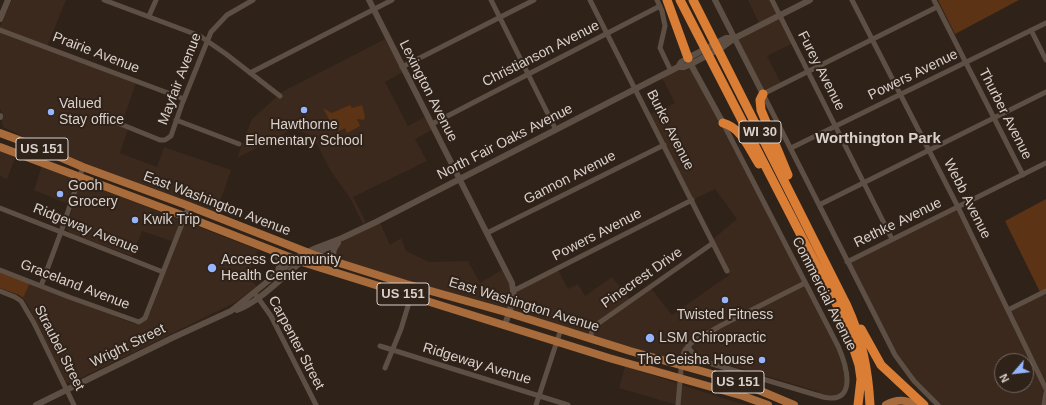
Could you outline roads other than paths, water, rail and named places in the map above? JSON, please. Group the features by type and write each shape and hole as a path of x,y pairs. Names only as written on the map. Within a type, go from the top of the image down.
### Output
{"highway":[{"name":"WI 30","path":"680,0 844,319 859,364 861,379"},
{"name":"WI 30","path":"693,0 847,306 858,332 866,363 870,405"},
{"path":"664,3 689,61"},
{"path":"763,94 760,100 761,110 794,190 797,205"},
{"path":"723,123 736,128 741,135 820,270"},
{"path":"847,306 881,365 928,402"},
{"path":"858,405 861,379"}],"main road":[{"name":"East Washington Avenue","path":"0,133 83,167 189,206 311,254 406,284 509,313 751,386 794,405"},
{"path":"0,139 21,145 27,143"},
{"name":"East Washington Avenue","path":"0,147 80,176 298,261 557,341 743,396 768,405"},
{"name":"WI 30","path":"861,379 861,405"},
{"path":"886,405 899,400 916,405"}],"street":[{"path":"0,19 8,0"},
{"path":"104,0 200,36 280,96"},
{"path":"149,16 156,0"},
{"name":"Mayfair Avenue","path":"108,119 160,140 167,139 171,136 211,32 227,15 253,0"},
{"name":"Lexington Avenue","path":"369,0 512,283 514,297 505,325"},
{"path":"250,73 392,0"},
{"path":"491,0 556,130"},
{"path":"402,67 534,0"},
{"name":"Burke Avenue","path":"590,0 727,271"},
{"path":"657,0 664,3 665,26 660,48 671,71"},
{"path":"715,0 895,355 928,402 938,405"},
{"name":"Furey Avenue","path":"772,0 892,239"},
{"name":"North Fair Oaks Avenue","path":"298,261 678,68 681,62 689,61 726,38 735,38 810,0"},
{"name":"Webb Avenue","path":"852,0 958,207 1046,389"},
{"name":"Thurber Avenue","path":"934,0 1023,175"},
{"name":"Christianson Avenue","path":"432,124 664,3"},
{"path":"763,94 937,7"},
{"name":"Powers Avenue","path":"791,148 1046,23"},
{"name":"Prairie Avenue","path":"0,30 184,99"},
{"path":"1031,30 1046,60"},
{"name":"Commercial Avenue","path":"688,347 699,360 831,399 839,398 845,392 847,385 844,358 723,123 689,61"},
{"path":"819,205 1046,92"},
{"path":"176,120 239,144"},
{"name":"Gannon Avenue","path":"487,233 664,145"},
{"name":"Rethke Avenue","path":"847,262 1046,163"},
{"path":"41,286 83,167"},
{"name":"Powers Avenue","path":"513,291 692,200"},
{"path":"163,272 189,206"},
{"name":"Ridgeway Avenue","path":"0,208 163,272"},
{"path":"340,263 335,259 333,250 341,240"},
{"name":"Pinecrest Drive","path":"590,338 593,328 596,325 713,243"},
{"path":"274,252 280,261 278,272"},
{"name":"Wright Street","path":"36,405 172,338 231,311 244,307 278,272 298,261"},
{"name":"Wright Street","path":"256,295 298,261"},
{"name":"Graceland Avenue","path":"0,270 139,322 147,313 163,272"},
{"path":"678,405 683,354 693,341 805,283"},
{"name":"Straubel Street","path":"0,291 21,301 34,323 74,405"},
{"path":"1008,310 1046,291"},
{"name":"Carpenter Street","path":"256,295 271,316 316,405"},
{"path":"385,368 411,296"},
{"path":"536,405 561,329"},
{"name":"Ridgeway Avenue","path":"380,346 568,405"},
{"path":"1044,405 1046,393"}],"place":[{"name":"Hawthorne Elementary School","path":"304,110"},
{"name":"Valued Stay office","path":"51,112"},
{"name":"Gooh Grocery","path":"60,194"},
{"name":"Kwik Trip","path":"135,220"},
{"name":"Access Community Health Center","path":"212,268"},
{"name":"Twisted Fitness","path":"725,300"},
{"name":"LSM Chiropractic","path":"650,338"},
{"name":"The Geisha House","path":"762,360"}],"district":[{"name":"Worthington Park","path":"878,139"}]}
